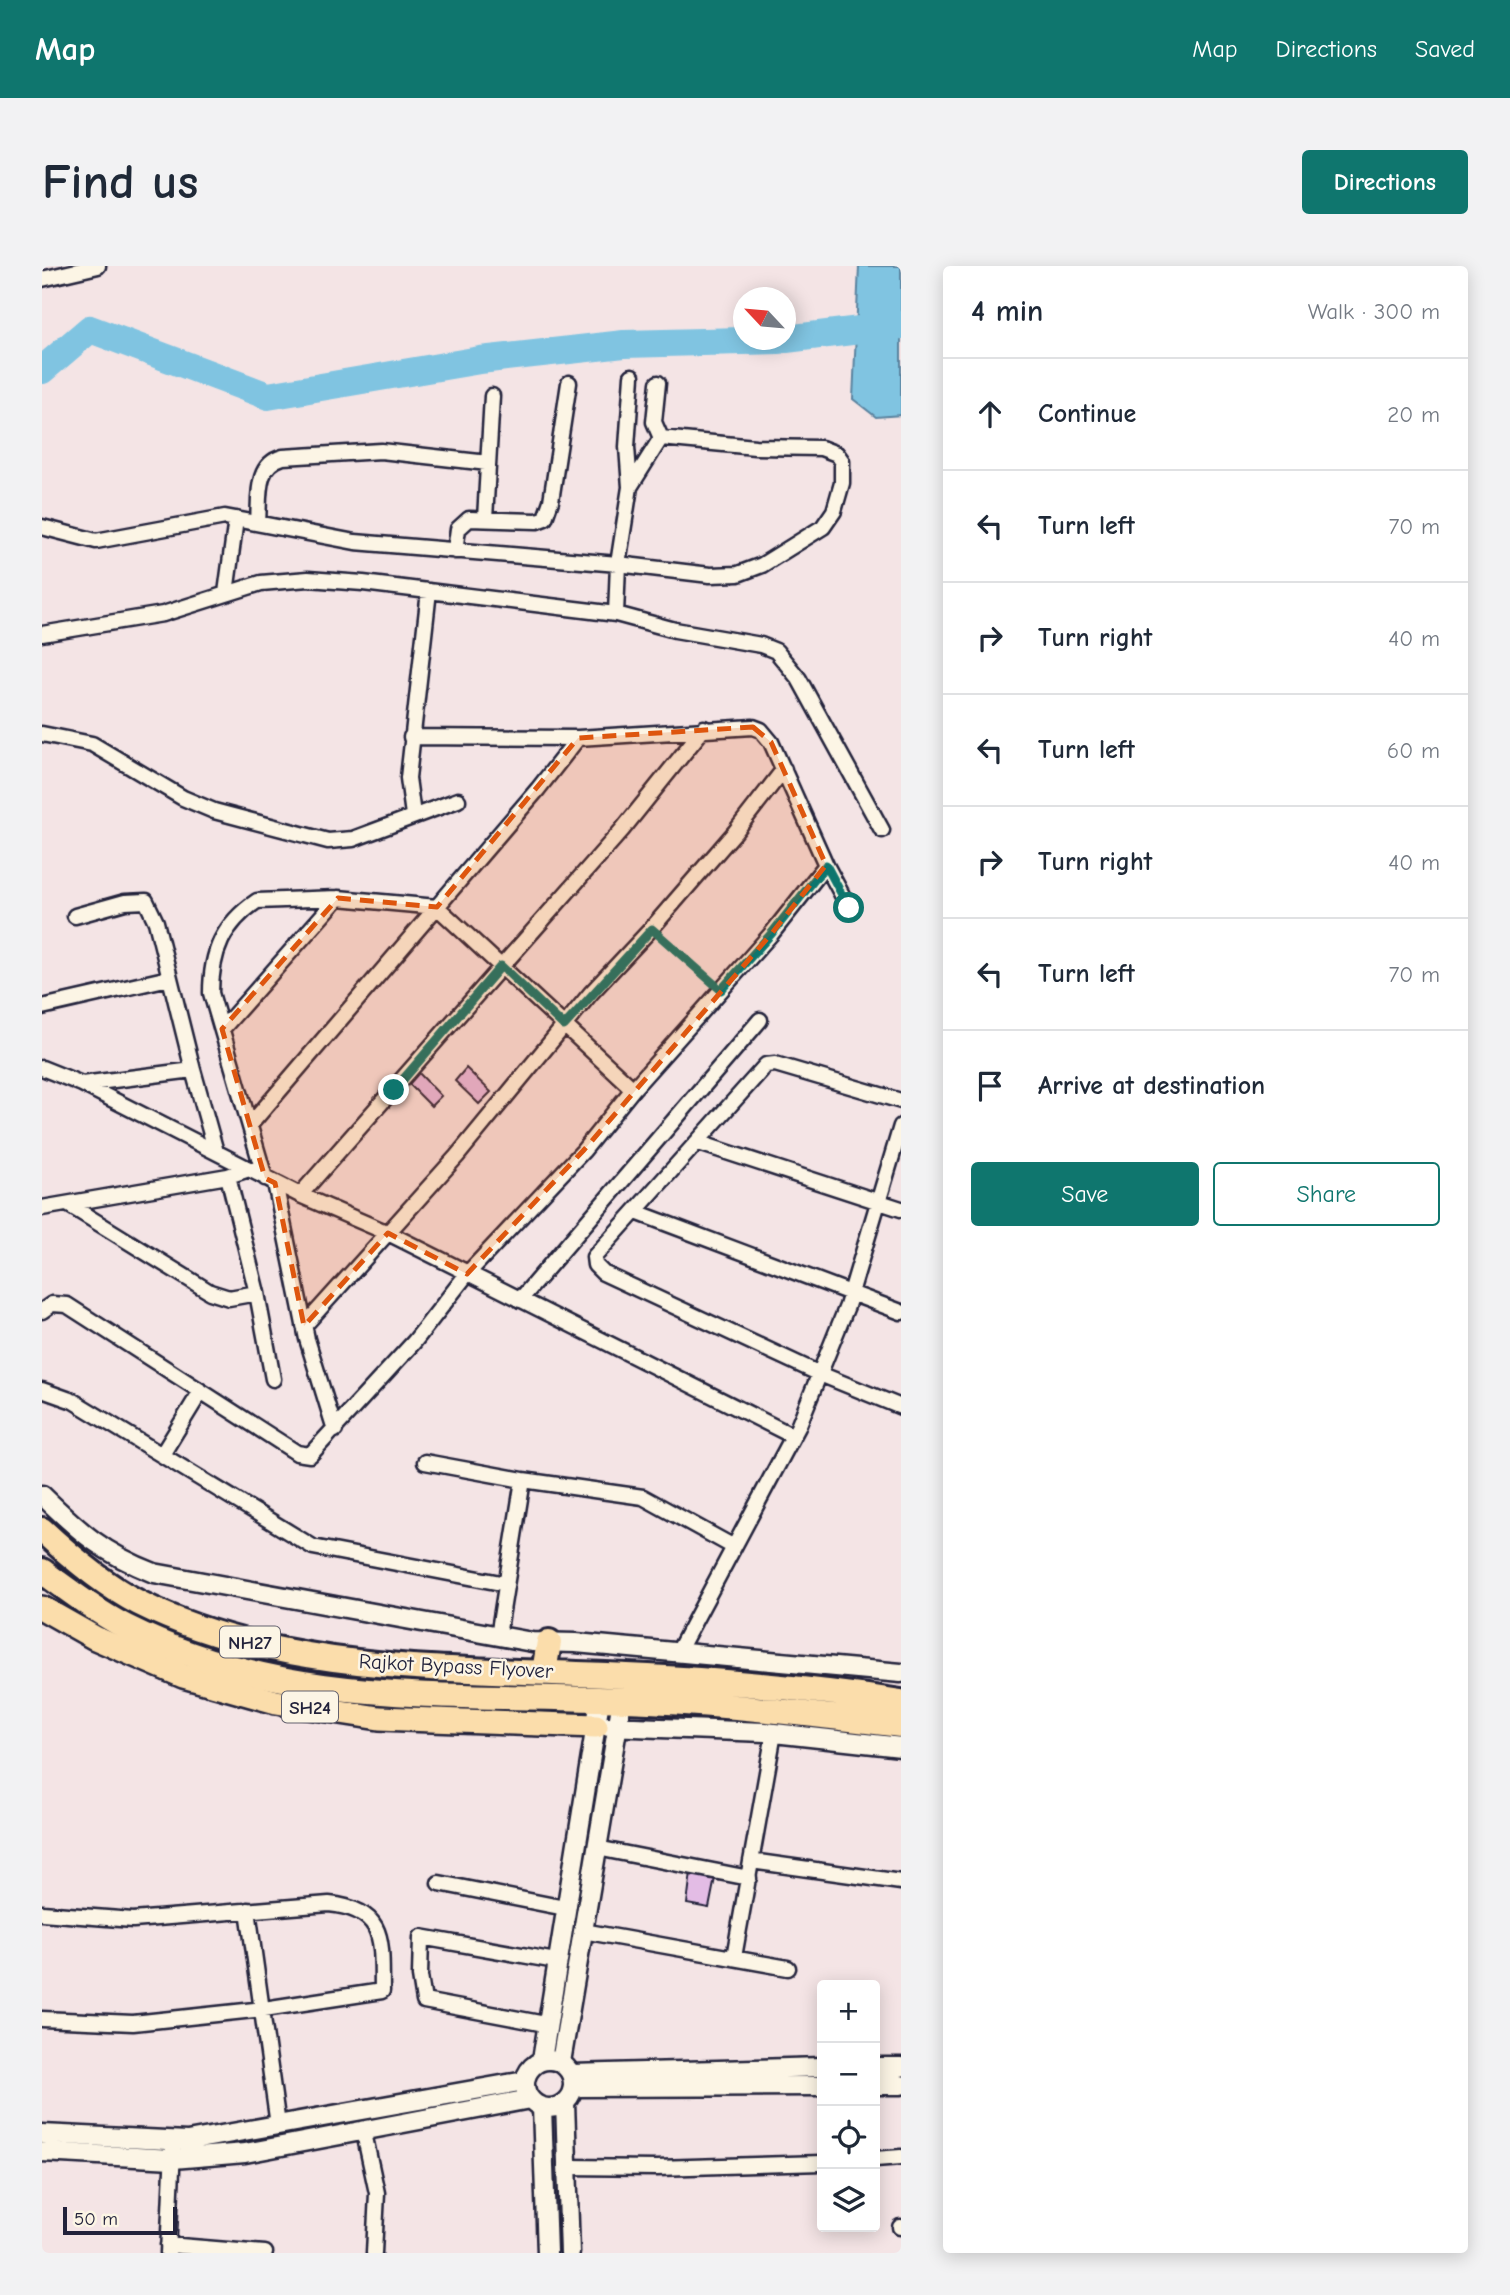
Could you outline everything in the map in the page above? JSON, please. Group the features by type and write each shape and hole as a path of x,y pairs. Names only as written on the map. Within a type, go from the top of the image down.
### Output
{"highway":[{"name":"Rajkot Bypass Flyover","path":"42,1530 70,1556 138,1602 219,1635 319,1658 730,1683 901,1702"},
{"name":"Rajkot Bypass Flyover","path":"42,1571 124,1626 219,1665 309,1686 438,1697 611,1700 811,1714 901,1725"},
{"path":"544,1672 549,1642"}],"main road":[{"name":"SH24","path":"42,1608 95,1638 183,1676 276,1702 379,1717 607,1726"}],"street":[{"path":"42,279 98,266"},
{"path":"616,614 618,564 630,486 627,447 632,376"},
{"path":"455,551 458,529 469,519 537,521 545,518 549,511 569,383"},
{"path":"658,383 654,422 661,438"},
{"path":"485,519 492,396"},
{"path":"630,486 661,438"},
{"path":"42,527 96,541 215,518 236,519 355,542 618,564 710,575 738,574 762,565 804,541 822,527 834,511 842,483 842,461 829,450 755,447 661,438"},
{"path":"258,523 262,473 274,459 381,451 488,463"},
{"path":"226,593 236,519"},
{"path":"42,634 163,614 261,583 308,579 616,614 646,623 752,643 776,651 799,679 882,830"},
{"path":"413,815 408,778 429,591"},
{"path":"411,737 578,738 744,725 761,730 784,769 826,865 849,908"},
{"path":"300,1195 622,830 704,728"},
{"path":"42,734 92,744 183,798 214,811 328,841 353,839 458,800"},
{"path":"250,1125 438,907 578,738"},
{"path":"304,1326 462,1150 564,1026 652,929 784,769"},
{"path":"45,1305 67,1305 304,1456 319,1448 414,1342 467,1274 583,1151 633,1089 772,933 826,865"},
{"path":"222,1029 338,898"},
{"path":"335,1430 304,1326 270,1180 250,1125 211,993 211,969 216,947 227,927 257,901 338,898 438,907 633,1089"},
{"path":"75,916 125,902 146,901 156,922 216,1152"},
{"path":"42,1007 169,978"},
{"path":"520,1300 760,1020"},
{"path":"901,1101 775,1064 766,1065 699,1143 594,1257 595,1265 603,1273 820,1374 901,1407"},
{"path":"42,1068 82,1084 300,1195 388,1233 793,1436"},
{"path":"82,1084 194,1070"},
{"path":"678,1652 793,1436 820,1374 851,1294 901,1126"},
{"path":"699,1143 901,1209"},
{"path":"42,1208 228,1176 249,1169"},
{"path":"228,1176 257,1293 273,1379"},
{"path":"69,1205 210,1292 229,1298 257,1293"},
{"path":"636,1212 901,1312"},
{"path":"42,1390 73,1401 163,1453 202,1481 313,1547 506,1584"},
{"path":"163,1453 201,1391"},
{"path":"425,1462 523,1480 643,1497 734,1547"},
{"path":"498,1636 523,1480"},
{"path":"42,1495 88,1539 116,1558 154,1573 498,1636 901,1673"},
{"path":"570,2253 568,2081 583,1931 597,1849 611,1700"},
{"path":"607,1726 774,1733 901,1747"},
{"path":"547,2253 536,2103 525,2081 528,2072 542,2060 545,2024 565,1908 607,1726"},
{"path":"734,1957 774,1733"},
{"path":"597,1849 749,1878"},
{"path":"751,1861 901,1882"},
{"path":"439,1884 565,1908"},
{"path":"42,1913 133,1920 329,1904 348,1906 374,1921 381,1936 382,1991 264,2009 133,2023 42,2019"},
{"path":"248,1910 264,2009 278,2125"},
{"path":"583,1931 788,1968"},
{"path":"545,2024 424,2001 420,1976 421,1937 556,1961"},
{"path":"542,2060 568,2081 817,2086"},
{"path":"568,2081 817,2067"},
{"path":"880,2067 901,2067"},
{"path":"42,2134 173,2150 278,2125 525,2081"},
{"path":"42,2152 173,2150 246,2153 536,2103 554,2107 568,2081"},
{"path":"880,2085 901,2085"},
{"path":"364,2133 377,2193 374,2253"},
{"path":"173,2150 168,2249 265,2253"},
{"path":"880,2159 901,2157"},
{"path":"567,2166 657,2168 817,2163"}],"path":[{"path":"652,929 721,990"}],"highlighted area":[{"path":"753,727 771,742 826,865 772,933 583,1151 467,1274 388,1233 304,1326 275,1183 265,1178 222,1029 338,898 437,907 578,738"}],"water":[{"path":"859,266 901,266 901,415 876,417 853,399"}],"building":[{"path":"466,1068 491,1092 479,1104 455,1081"},
{"path":"417,1071 441,1096 431,1106 407,1082"},
{"path":"691,1872 716,1873 709,1908 687,1904"}],"waterway":[{"path":"796,338 901,325"},
{"path":"42,370 90,329 268,396 480,360 624,344 733,341"}],"route":[{"path":"394,1090 501,966 564,1026 591,993 652,929 721,990 772,933 826,865 849,908"}]}
